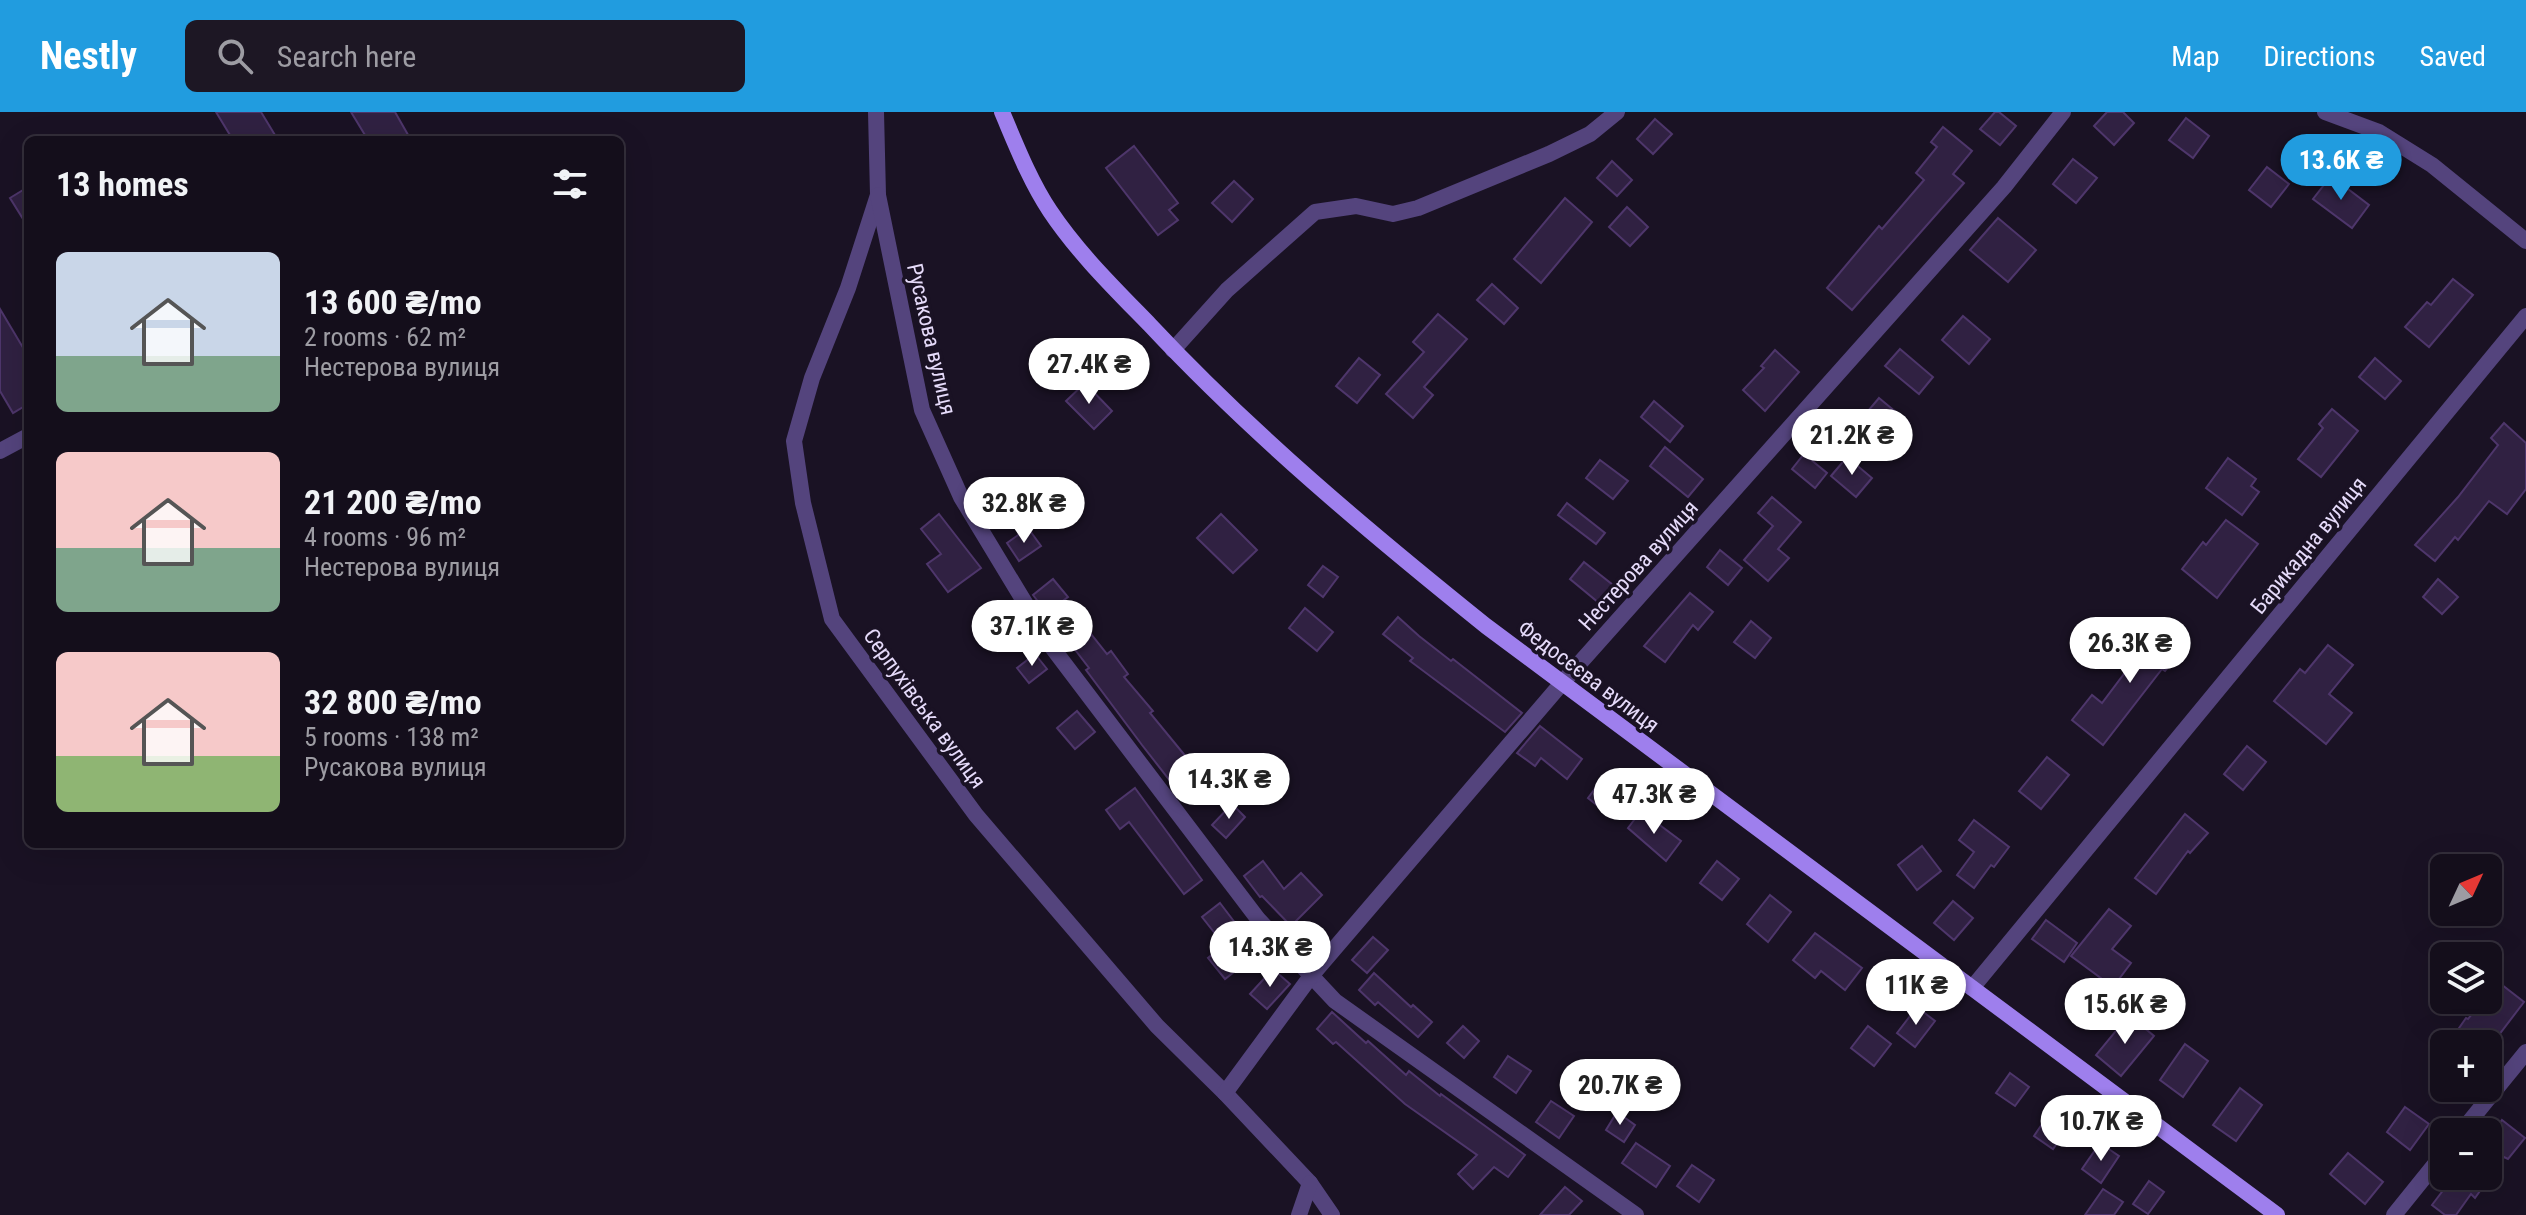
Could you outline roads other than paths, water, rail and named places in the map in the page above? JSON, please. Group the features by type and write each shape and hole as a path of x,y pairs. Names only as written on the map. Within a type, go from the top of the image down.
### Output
{"main road":[{"name":"Федосєєва вулиця","path":"1002,112 1049,210 1088,260 1173,350 1283,455 1388,547 1486,626 2277,1215"}],"street":[{"name":"Серпухівська вулиця","path":"876,112 878,195 848,288 812,378 794,441 803,503 832,619 976,815 1157,1026 1310,1183 1332,1215"},
{"path":"1173,350 1227,290 1315,212 1356,206 1393,214 1418,208 1549,154 1590,134 1617,112"},
{"name":"Нестерова вулиця","path":"1225,1093 1311,976 1562,683 2004,187 2063,112"},
{"path":"2325,112 2379,132 2432,165 2526,241"},
{"name":"Русакова вулиця","path":"878,195 922,410 961,497 1051,646 1258,919 1335,1001 1636,1215"},
{"name":"Барикадна вулиця","path":"1972,988 2526,316"},
{"path":"0,451 24,438"},
{"path":"2472,1118 2526,1052"},
{"path":"2394,1215 2430,1170"},
{"path":"1299,1215 1310,1183"}]}
